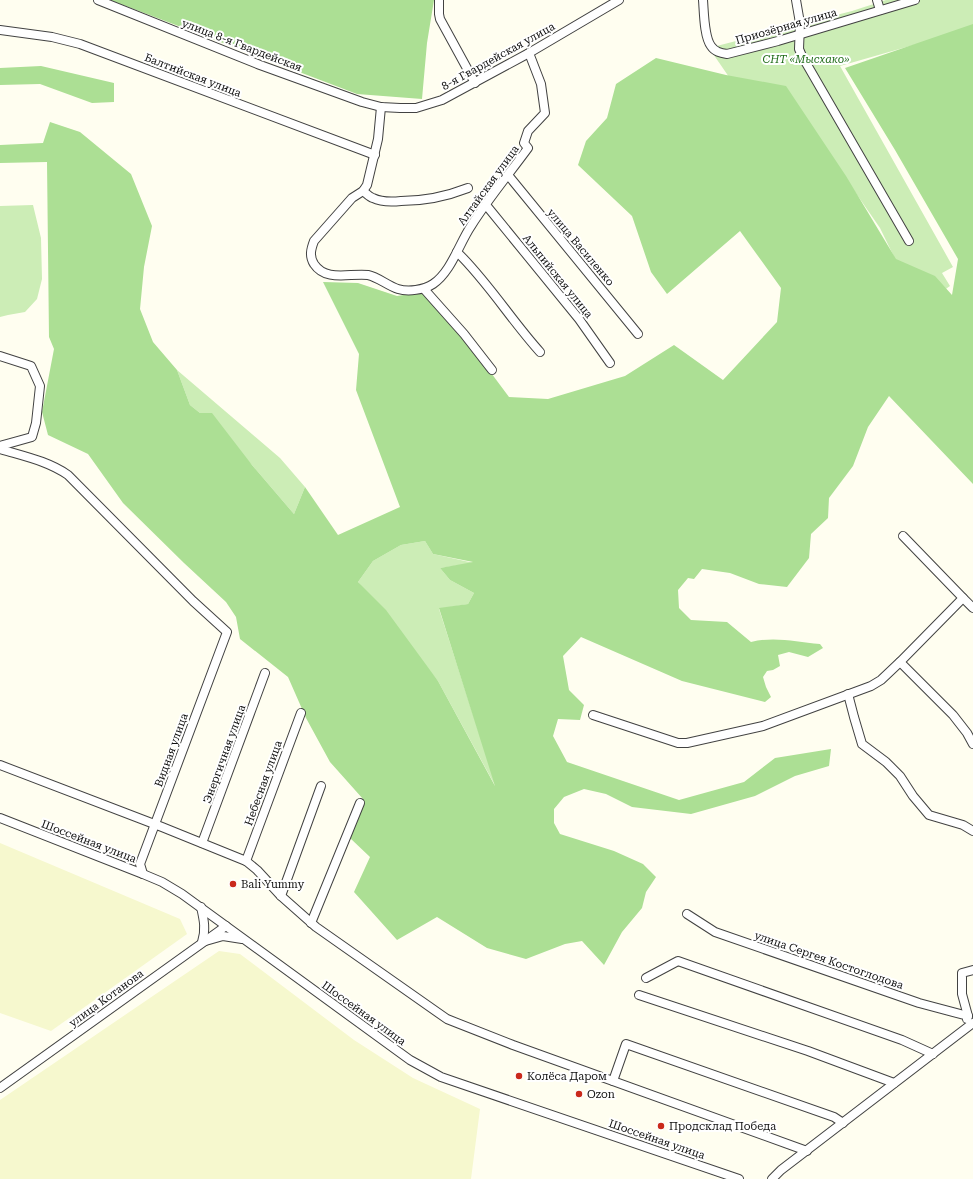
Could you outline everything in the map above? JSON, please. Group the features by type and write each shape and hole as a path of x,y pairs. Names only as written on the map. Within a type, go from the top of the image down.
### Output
{"street":[{"name":"улица 8-я Гвардейская","path":"98,0 260,65 362,102 381,107"},
{"path":"439,0 440,19 475,83"},
{"name":"8-я Гвардейская улица","path":"381,107 416,108 430,105 442,100 530,53 619,0"},
{"name":"Приозёрная улица","path":"703,0 707,40 710,46 715,50 727,54 778,41 915,0"},
{"path":"796,0 799,14 799,49 802,56 908,241"},
{"path":"877,0 880,10"},
{"name":"Балтийская улица","path":"0,30 52,37 80,44 375,155"},
{"name":"Алтайская улица","path":"424,289 439,280 457,252 468,230 528,148 524,143 528,131 545,113 541,84 530,53"},
{"path":"381,107 380,131 369,178 363,191 352,198 314,241 311,248 313,262 318,269 332,276 368,275 398,290 424,289 464,334 492,370"},
{"name":"улица Василенко","path":"508,175 638,334"},
{"path":"363,191 371,198 392,202 418,201 451,195 468,188"},
{"name":"Альпийская улица","path":"486,205 579,319 610,363"},
{"path":"457,252 471,266 520,330 540,352"},
{"path":"0,356 31,366 40,386 36,423 32,437 0,447"},
{"name":"Видная улица","path":"0,447 42,462 59,469 68,475 193,601 227,632 140,864 143,874"},
{"path":"903,536 973,608"},
{"path":"592,715 678,743 687,743 763,726 871,686 881,680 964,598"},
{"path":"900,662 953,715 973,744"},
{"name":"Энергичная улица","path":"202,843 266,673"},
{"path":"848,694 862,744 886,762 900,776 913,796 929,815 963,825 973,831"},
{"name":"Небесная улица","path":"246,861 301,713"},
{"path":"0,765 246,861 311,923 447,1019 513,1045 807,1151"},
{"path":"281,896 321,786"},
{"path":"311,923 360,803"},
{"name":"Шоссейная улица","path":"0,818 162,882 202,907 410,1060 441,1077 739,1179"},
{"path":"202,907 205,923 202,942 223,936 246,940"},
{"name":"улица Сергея Костоглодова","path":"687,914 715,932 919,1004 970,1020"},
{"name":"улица Котанова","path":"0,1088 4,1080 226,926"},
{"path":"646,978 678,961 902,1040 933,1054"},
{"path":"772,1179 781,1170 961,1031 970,1020 962,994 962,973 973,970"},
{"path":"639,995 808,1051 894,1083"},
{"path":"613,1081 626,1044 834,1117 843,1123"}],"green space":[{"path":"110,0 434,0 427,43 422,99 357,94"},
{"name":"СНТ «Мысхако»","path":"886,0 973,0 973,28 840,66 953,267 942,273 950,286 940,293 902,273 880,228 833,160 729,77 709,48 852,11"},
{"path":"973,24 973,484 889,396 868,427 853,466 829,498 828,518 811,534 809,558 787,587 759,584 730,573 702,569 694,579 688,578 678,590 679,608 691,620 727,622 751,642 760,640 786,640 820,644 823,648 808,657 789,652 778,655 780,666 773,670 767,671 763,677 771,697 765,702 682,681 581,637 563,656 569,690 584,705 580,720 558,719 553,736 567,762 679,800 744,782 775,758 831,749 829,766 795,776 755,796 691,814 632,807 606,794 584,789 564,797 554,809 554,823 560,834 614,851 643,864 656,877 646,892 642,908 622,932 604,965 582,941 565,944 526,959 487,948 437,917 397,940 354,892 370,857 350,838 363,799 330,762 306,718 288,677 240,639 236,617 226,602 123,503 88,454 48,435 42,412 54,349 49,337 47,162 0,163 0,145 43,143 50,122 80,132 131,174 152,226 144,267 140,309 153,342 177,370 190,405 200,413 212,413 252,465 294,514 305,487 338,535 400,507 356,390 359,354 323,282 358,283 397,296 430,291 509,397 548,399 625,376 674,345 723,380 777,322 781,288 740,231 667,294 651,272 632,216 578,165 586,141 607,118 616,84 656,58 726,75 786,86 846,176 896,259 935,276 952,295 958,259 895,150 845,68","holes":["425,541 433,554 473,562 440,568 450,580 474,593 468,604 439,608 495,786 438,681 386,610 358,582 373,561 401,545"]},
{"path":"41,66 114,83 114,102 92,103 40,84 0,85 0,68"},
{"path":"33,205 41,238 42,279 37,299 25,312 0,317 0,206"},
{"path":"177,370 280,458 305,487 294,514 252,465 200,413 190,405"},
{"path":"425,541 433,554 474,563 440,568 450,580 474,593 468,604 439,609 497,789 438,681 358,582 373,561 401,545"},
{"path":"0,843 180,919 187,934 51,1031 0,1013"},
{"path":"219,951 240,954 354,1040 413,1078 480,1109 471,1179 0,1179 0,1100"}],"place":[{"name":"Bali Yummy","path":"233,884"},
{"name":"Колёса Даром","path":"519,1076"},
{"name":"Ozon","path":"579,1094"},
{"name":"Продсклад Победа","path":"661,1126"}]}
